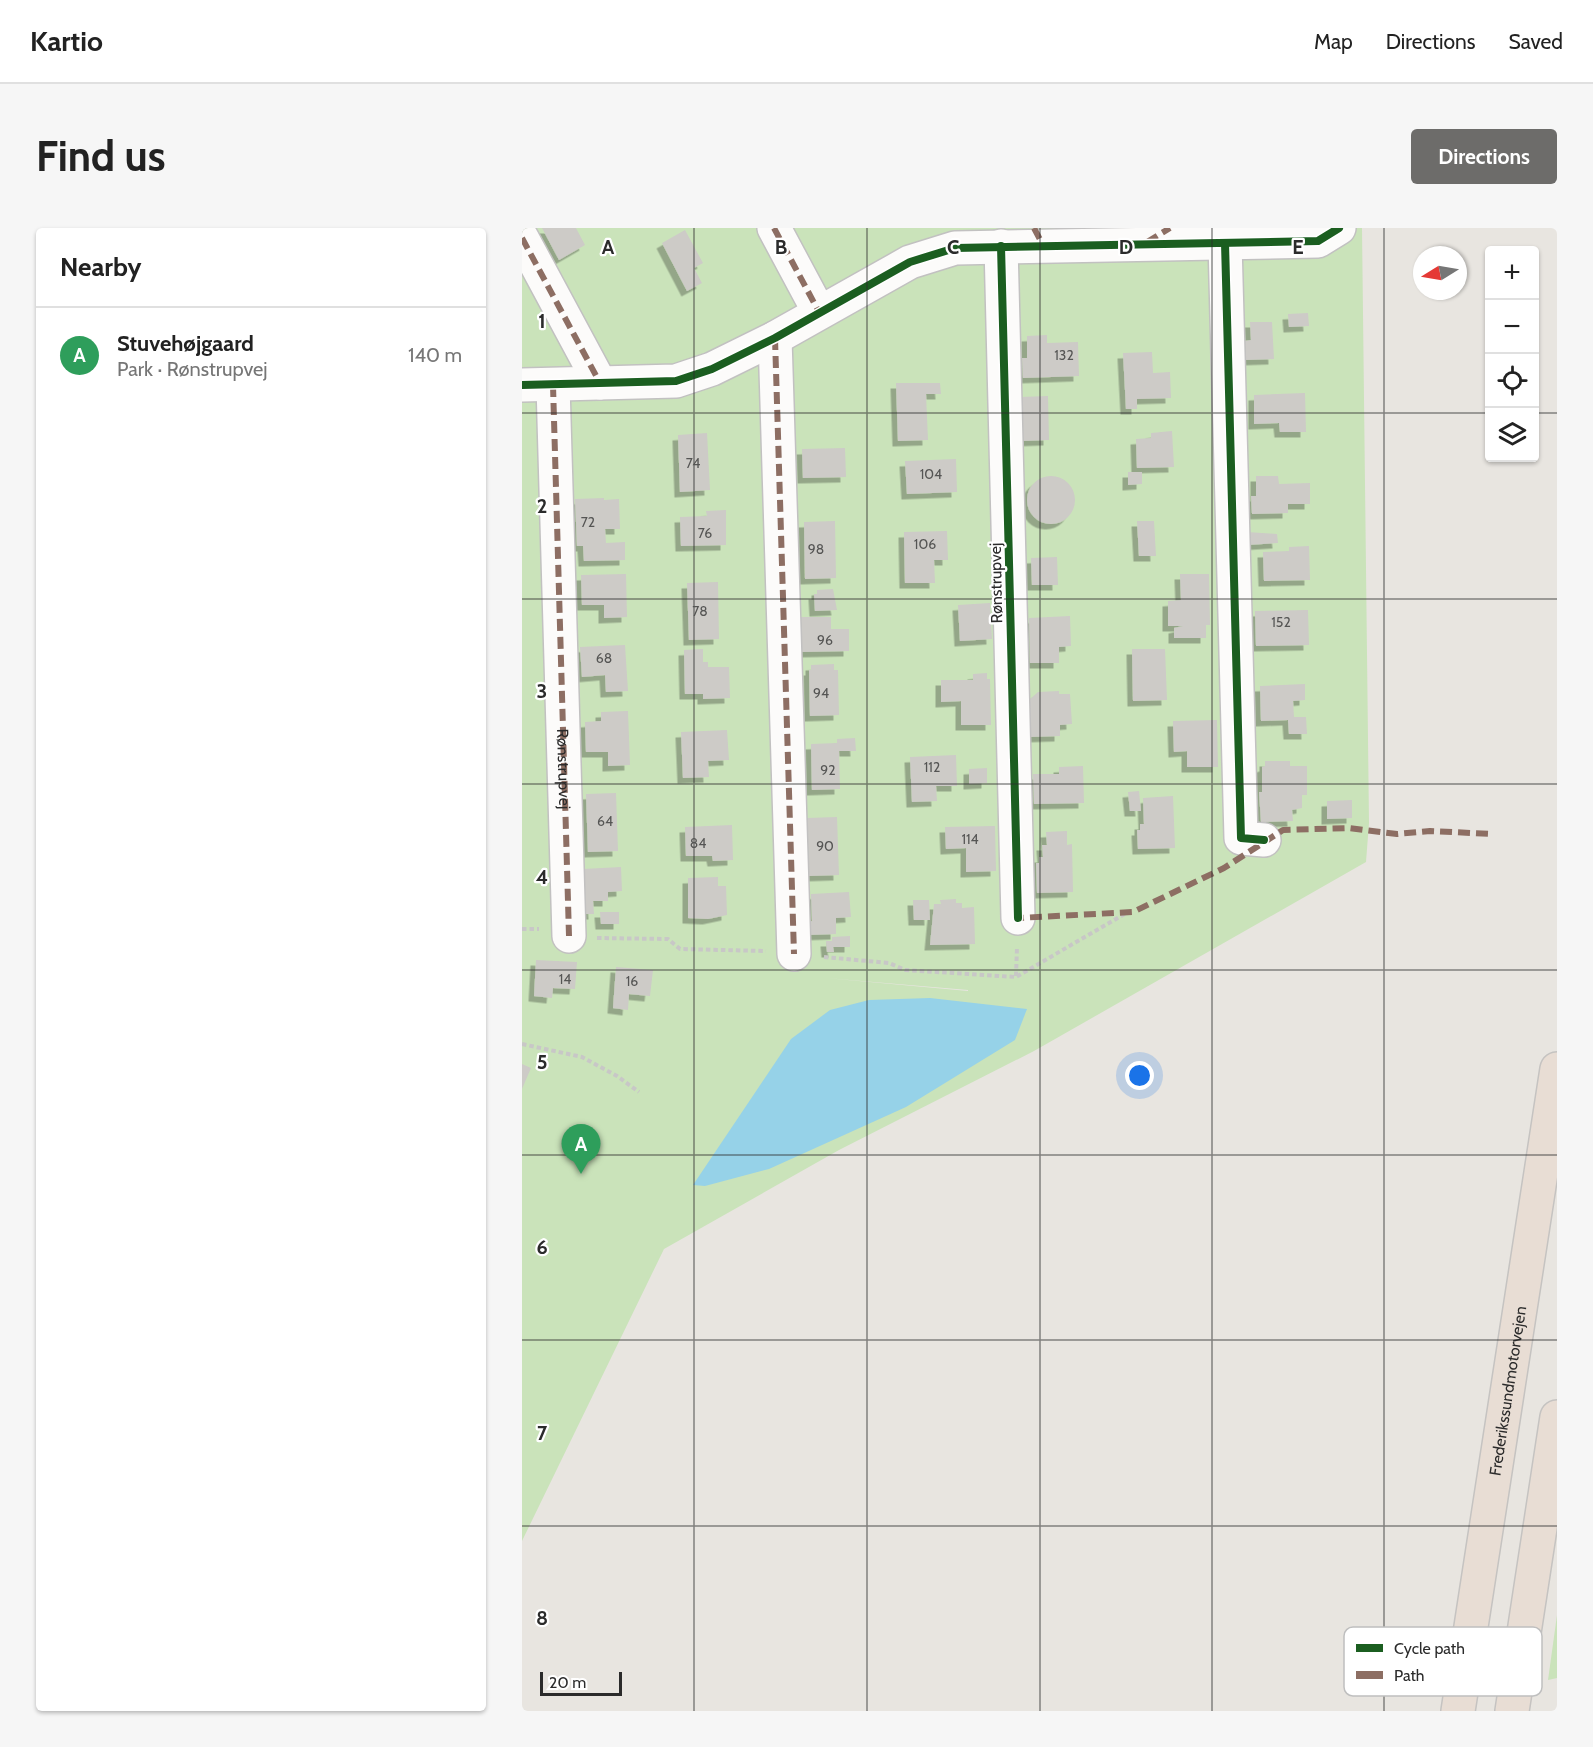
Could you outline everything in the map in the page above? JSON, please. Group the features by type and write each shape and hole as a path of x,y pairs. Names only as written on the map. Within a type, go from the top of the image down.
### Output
{"highway":[{"name":"Frederikssundmotorvejen","path":"1471,1627 1557,1069"},
{"path":"1525,1627 1557,1417"},
{"name":"Frederikssundmotorvejen","path":"1458,1711 1460,1696"},
{"path":"1512,1711 1514,1696"}],"street":[{"path":"774,228 819,312"},
{"name":"Rønstrupvej","path":"569,936 537,385 676,381 711,369 775,338 910,262 955,248 1001,246 1039,238 1158,235 1225,243 1317,241 1339,228"},
{"path":"522,238 600,383"},
{"path":"1225,243 1241,838 1264,840"},
{"name":"Rønstrupvej","path":"1001,246 1018,918"},
{"path":"775,338 794,954"}],"path":[{"path":"522,929 538,929 569,936 668,939 680,949 775,951 889,963 905,970 1016,976 1128,912"},
{"path":"522,1044 582,1057 617,1076 639,1092"}],"green space":[{"path":"522,228 1362,228 1369,823 1366,862 1034,1051 839,1150 664,1249 522,1541","holes":["826,978 968,990 968,991"]},
{"path":"1557,1615 1557,1678 1548,1680"}],"water":[{"path":"930,998 1027,1009 1015,1040 906,1107 769,1169 705,1186 693,1185 791,1039 830,1010 869,1000"}],"building":[{"path":"542,228 576,228 585,245 559,260"},
{"path":"685,230 703,263 694,268 702,283 687,291 662,243"},
{"path":"1308,313 1309,326 1289,327 1288,314"},
{"path":"1250,322 1272,322 1274,359 1246,360 1245,341 1251,340"},
{"path":"1047,335 1047,343 1078,342 1079,376 1023,378 1022,358 1027,358 1027,336"},
{"path":"1152,352 1153,373 1170,372 1171,398 1137,399 1137,409 1126,409 1123,353"},
{"path":"896,383 940,383 941,394 926,394 928,440 898,441"},
{"path":"1305,393 1306,432 1280,432 1279,423 1254,424 1254,395"},
{"path":"1048,396 1049,440 1021,441 1020,397"},
{"path":"1172,431 1174,467 1137,468 1136,439 1151,438 1151,433"},
{"path":"707,433 710,490 680,492 678,435"},
{"path":"845,448 846,477 803,478 802,449"},
{"path":"956,459 957,492 907,494 905,461"},
{"path":"1128,472 1142,472 1142,484 1128,485"},
{"path":"1051,476 1068,483 1075,500 1068,517 1051,524 1034,517 1027,500 1034,483"},
{"path":"1256,476 1278,476 1279,484 1310,483 1310,504 1288,504 1288,513 1252,514 1251,496 1256,496"},
{"path":"604,498 604,500 619,499 620,529 605,529 606,543 625,542 625,560 584,561 583,546 577,546 575,499"},
{"path":"726,510 726,545 681,546 680,517 707,516 706,511"},
{"path":"835,521 836,578 805,579 804,522"},
{"path":"1137,521 1154,521 1156,556 1139,556"},
{"path":"947,531 948,560 934,560 935,583 905,583 904,532"},
{"path":"1247,532 1277,534 1278,543 1247,545"},
{"path":"1309,546 1310,580 1264,581 1263,552 1289,551 1289,547"},
{"path":"1057,557 1058,585 1032,585 1031,558"},
{"path":"626,574 627,617 604,618 604,605 582,605 581,575"},
{"path":"1180,574 1209,574 1210,625 1206,625 1206,638 1174,638 1174,628 1183,626 1168,626 1168,601 1181,600"},
{"path":"718,582 719,639 689,640 687,583"},
{"path":"833,589 837,610 815,611 814,594 817,594 817,590"},
{"path":"990,603 992,639 960,641 958,605"},
{"path":"1308,610 1309,645 1256,646 1255,611"},
{"path":"1070,616 1071,646 1059,647 1059,663 1030,663 1029,618"},
{"path":"801,617 831,617 831,629 849,629 849,651 802,652"},
{"path":"625,645 628,691 606,692 605,675 582,677 580,647"},
{"path":"703,649 703,662 708,662 708,667 729,667 730,698 703,699 703,694 685,694 684,650"},
{"path":"1132,649 1165,649 1167,700 1133,701"},
{"path":"834,664 834,670 838,670 839,715 810,716 809,670 811,670 811,665"},
{"path":"987,673 987,679 990,679 991,725 961,725 961,701 941,702 941,680 973,680 973,674"},
{"path":"1305,684 1305,700 1293,701 1294,717 1306,717 1307,734 1289,734 1288,720 1261,721 1260,686"},
{"path":"1059,691 1059,694 1070,694 1072,724 1060,725 1060,736 1030,737 1028,701 1038,692"},
{"path":"628,711 630,765 608,766 608,752 586,752 585,722 601,721 601,712"},
{"path":"1217,720 1218,767 1187,767 1187,751 1174,752 1173,721"},
{"path":"727,730 729,760 708,761 709,777 683,778 681,732"},
{"path":"855,738 856,751 839,751 840,789 812,790 811,744 837,743 837,739"},
{"path":"956,755 957,786 936,786 937,801 912,802 910,757"},
{"path":"1265,761 1290,761 1290,766 1307,766 1307,795 1302,795 1302,808 1292,810 1293,821 1261,822 1259,792 1262,792 1262,767 1265,766"},
{"path":"1083,766 1084,803 1034,804 1033,774 1059,774 1059,767"},
{"path":"987,768 987,783 969,784 969,769"},
{"path":"1139,791 1141,811 1130,811 1128,792"},
{"path":"616,793 618,851 588,852 586,794"},
{"path":"1173,796 1175,848 1138,849 1137,830 1140,830 1140,824 1144,824 1143,798"},
{"path":"1352,800 1352,818 1327,819 1327,801"},
{"path":"837,817 839,875 809,876 807,818"},
{"path":"732,825 733,860 713,861 712,856 686,856 685,827"},
{"path":"995,826 996,871 966,872 966,848 946,849 945,827"},
{"path":"1067,831 1067,845 1072,844 1073,892 1037,893 1036,863 1039,863 1039,857 1043,857 1042,845 1047,845 1046,832"},
{"path":"621,867 622,891 608,892 608,901 593,901 594,914 582,914 583,869"},
{"path":"718,877 718,886 726,886 727,915 708,919 688,918 688,878"},
{"path":"849,892 851,917 836,918 836,934 808,935 808,922 812,921 811,894"},
{"path":"956,899 956,903 962,903 962,908 974,907 975,944 930,945 934,904 941,904 940,900"},
{"path":"913,900 929,900 930,920 914,920"},
{"path":"600,912 619,912 619,924 601,924"},
{"path":"850,936 850,947 833,947 834,952 827,952 826,941 832,941 832,937"},
{"path":"536,960 577,962 575,989 553,988 552,998 534,996"},
{"path":"616,967 653,970 650,996 629,994 628,1010 613,1008"},
{"path":"522,1064 531,1068 522,1089"}],"marked path":[{"path":"774,228 819,312"},
{"path":"1034,228 1044,247"},
{"path":"1147,242 1170,228"},
{"path":"522,238 600,383"},
{"path":"775,338 794,954"},
{"path":"553,385 569,936"},
{"path":"1018,912 1018,918 1133,912 1224,868 1283,830 1349,828 1397,834 1430,831 1492,834"}],"cycle path":[{"path":"522,385 676,381 712,369 775,338 910,262 955,248 1318,241 1339,228"},
{"path":"1225,243 1241,838 1264,840"},
{"path":"1001,246 1018,918"}],"place":[{"name":"Stuvehøjgaard","path":"581,1174"}]}
